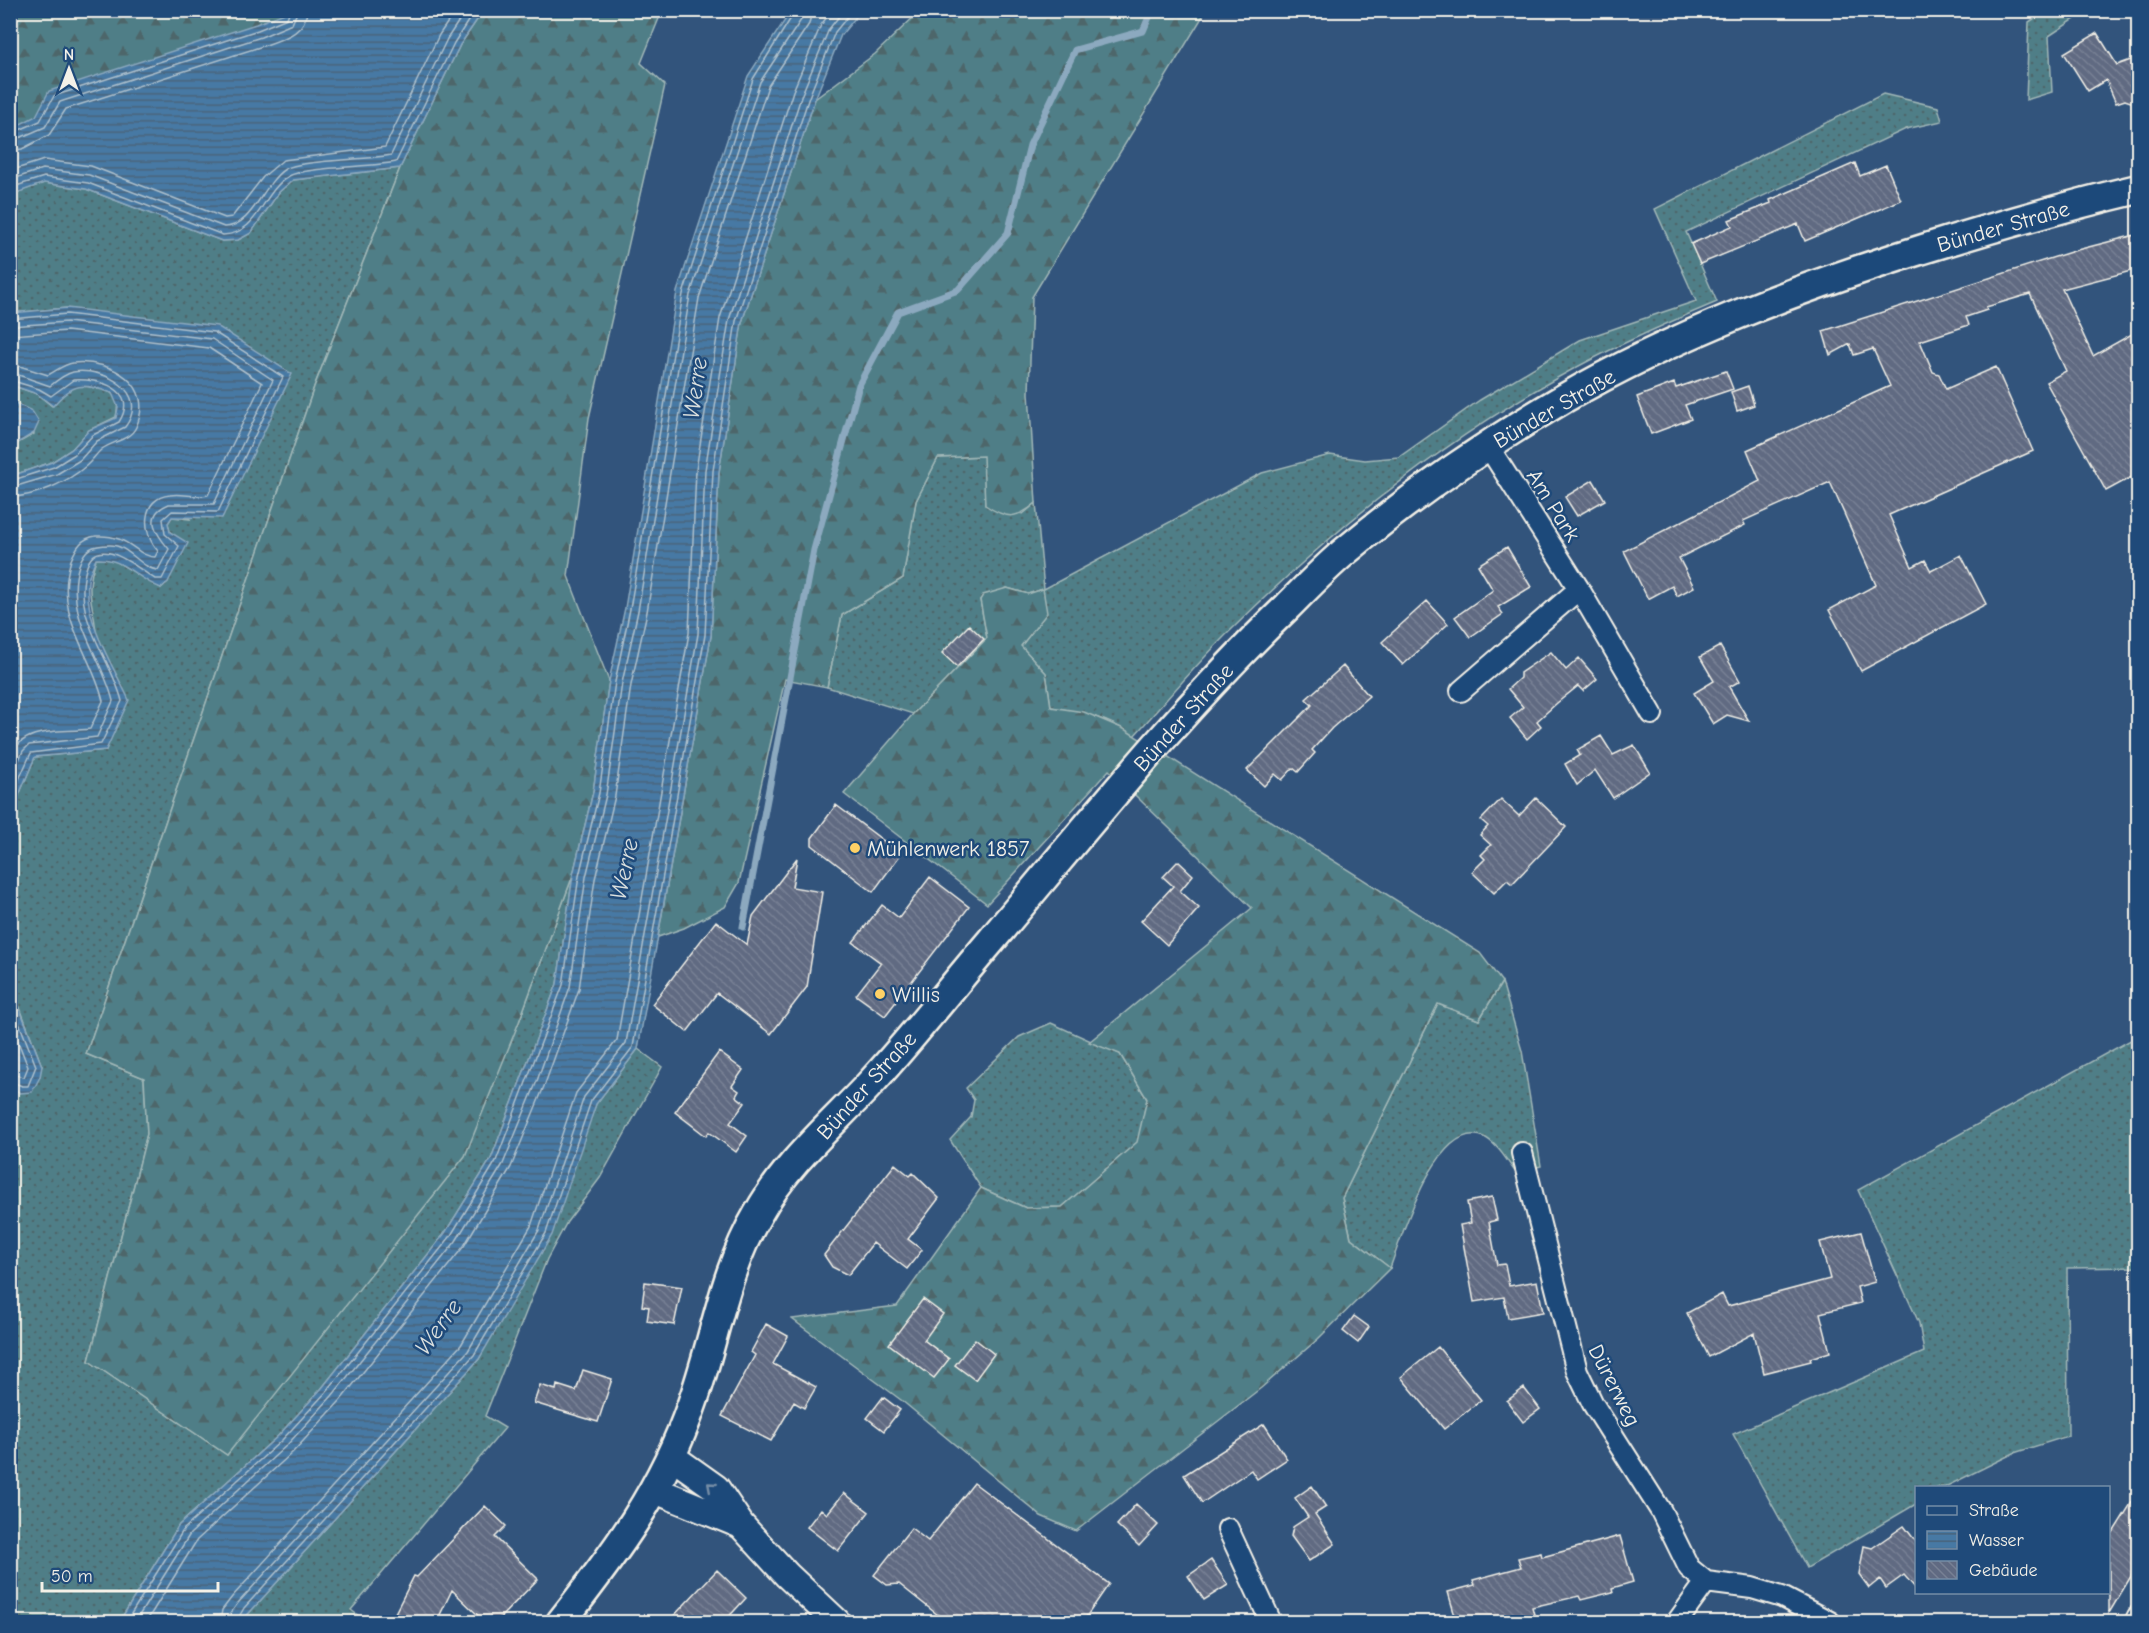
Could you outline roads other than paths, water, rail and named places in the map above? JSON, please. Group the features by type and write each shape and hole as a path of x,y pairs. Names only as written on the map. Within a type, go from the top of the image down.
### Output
{"main road":[{"name":"Bünder Straße","path":"561,1623 619,1547 655,1490 692,1404 730,1274 760,1210 779,1183 816,1139 869,1085 1160,740 1246,646 1340,556 1413,498 1488,446 1565,398 1654,352 1745,312 1857,270 1977,233 2139,189"}],"street":[{"name":"Am Park","path":"1488,446 1579,589 1652,714"},
{"path":"1461,691 1579,589"},
{"name":"Dürerweg","path":"1521,1153 1577,1371 1593,1404 1661,1511 1689,1568 1706,1582"},
{"path":"671,1456 716,1488 741,1525 787,1575 837,1623"},
{"path":"655,1490 741,1525"},
{"path":"1228,1529 1271,1623"},
{"path":"1677,1623 1706,1582 1752,1588 1782,1597 1830,1623"},
{"path":"2135,1623 2139,1617"}],"water":[{"path":"290,11 483,11 460,45 400,168 293,180 279,192 251,233 238,240 222,241 86,189 44,183 11,195 11,129 36,116 49,91"},
{"name":"Werre","path":"791,11 861,11 841,35 815,99 742,322 719,472 711,636 638,1049 596,1104 552,1235 479,1359 241,1622 119,1622 179,1525 278,1436 322,1388 445,1233 491,1159 557,984 573,875 593,792 609,681 625,608 677,292 748,76"},
{"path":"67,308 217,326 292,374 222,518 172,517 168,523 170,532 188,543 168,582 161,588 114,561 96,559 88,581 90,612 101,643 129,700 106,750 35,757 11,814 11,476 52,462 72,449 89,430 116,418 118,407 112,393 93,387 73,389 53,406 37,394 11,385 11,313"},
{"path":"11,401 32,411 39,422 34,433 11,447"},
{"path":"10,984 42,1066 40,1077 32,1092 20,1093 11,1086"}],"waterway":[{"path":"743,927 814,550 859,385 898,312 958,290 1008,233 1030,145 1075,50 1143,31 1152,10"}],"place":[{"name":"Mühlenwerk 1857","path":"855,848"},
{"name":"Willis","path":"880,994"}]}
